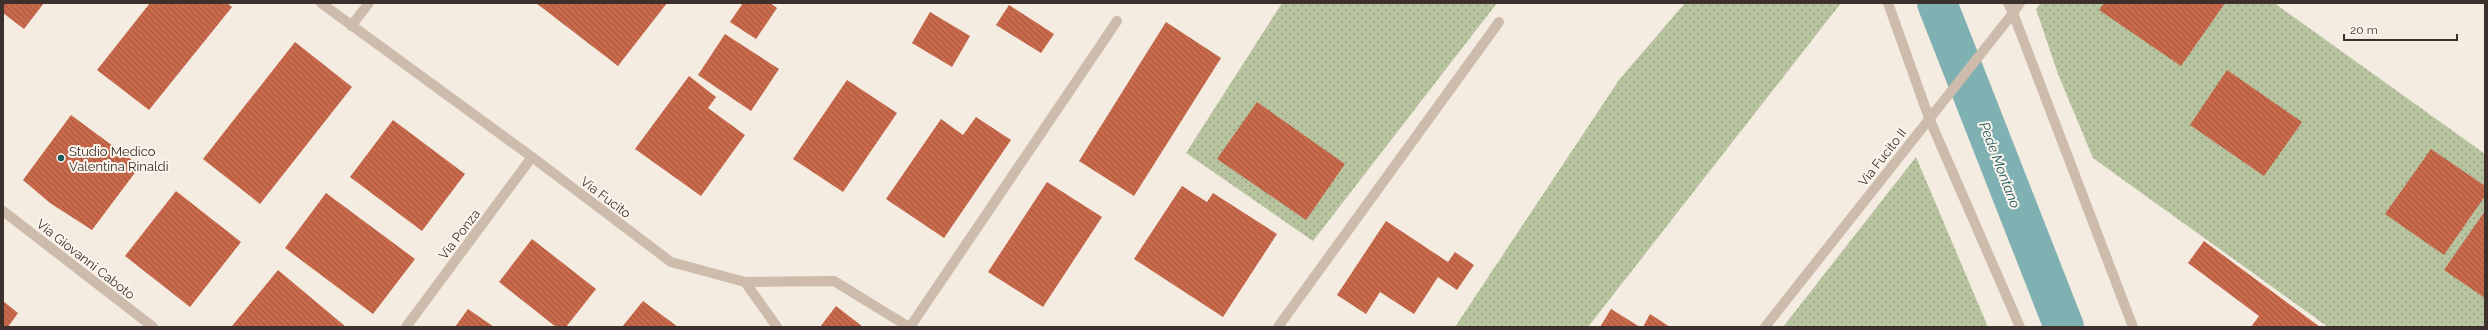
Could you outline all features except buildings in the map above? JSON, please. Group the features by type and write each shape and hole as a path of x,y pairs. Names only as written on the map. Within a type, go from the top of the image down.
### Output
{"street":[{"name":"Via Fucito","path":"321,3 532,157 671,262 745,282 834,281 910,327"},
{"path":"351,26 369,3"},
{"path":"1888,3 1929,118 2020,327"},
{"path":"2008,3 2133,327"},
{"name":"Via Fucito II","path":"1765,327 2020,3"},
{"path":"910,327 1117,21"},
{"path":"1278,327 1499,22"},
{"name":"Via Ponza","path":"406,327 532,157"},
{"name":"Via Giovanni Caboto","path":"3,211 153,327"},
{"path":"745,282 776,327"}],"green space":[{"path":"1282,3 1497,3 1313,241 1186,153"},
{"path":"1685,3 1841,3 1588,327 1455,327 1619,80"},
{"path":"2041,3 2274,3 2485,154 2485,327 2328,327 2093,158 2058,74 2036,9"},
{"path":"1916,157 1988,327 1783,327"}],"waterway":[{"name":"Pede Montano","path":"1937,3 2064,327"}],"place":[{"name":"Studio Medico Valentina Rinaldi","path":"61,158"}]}
